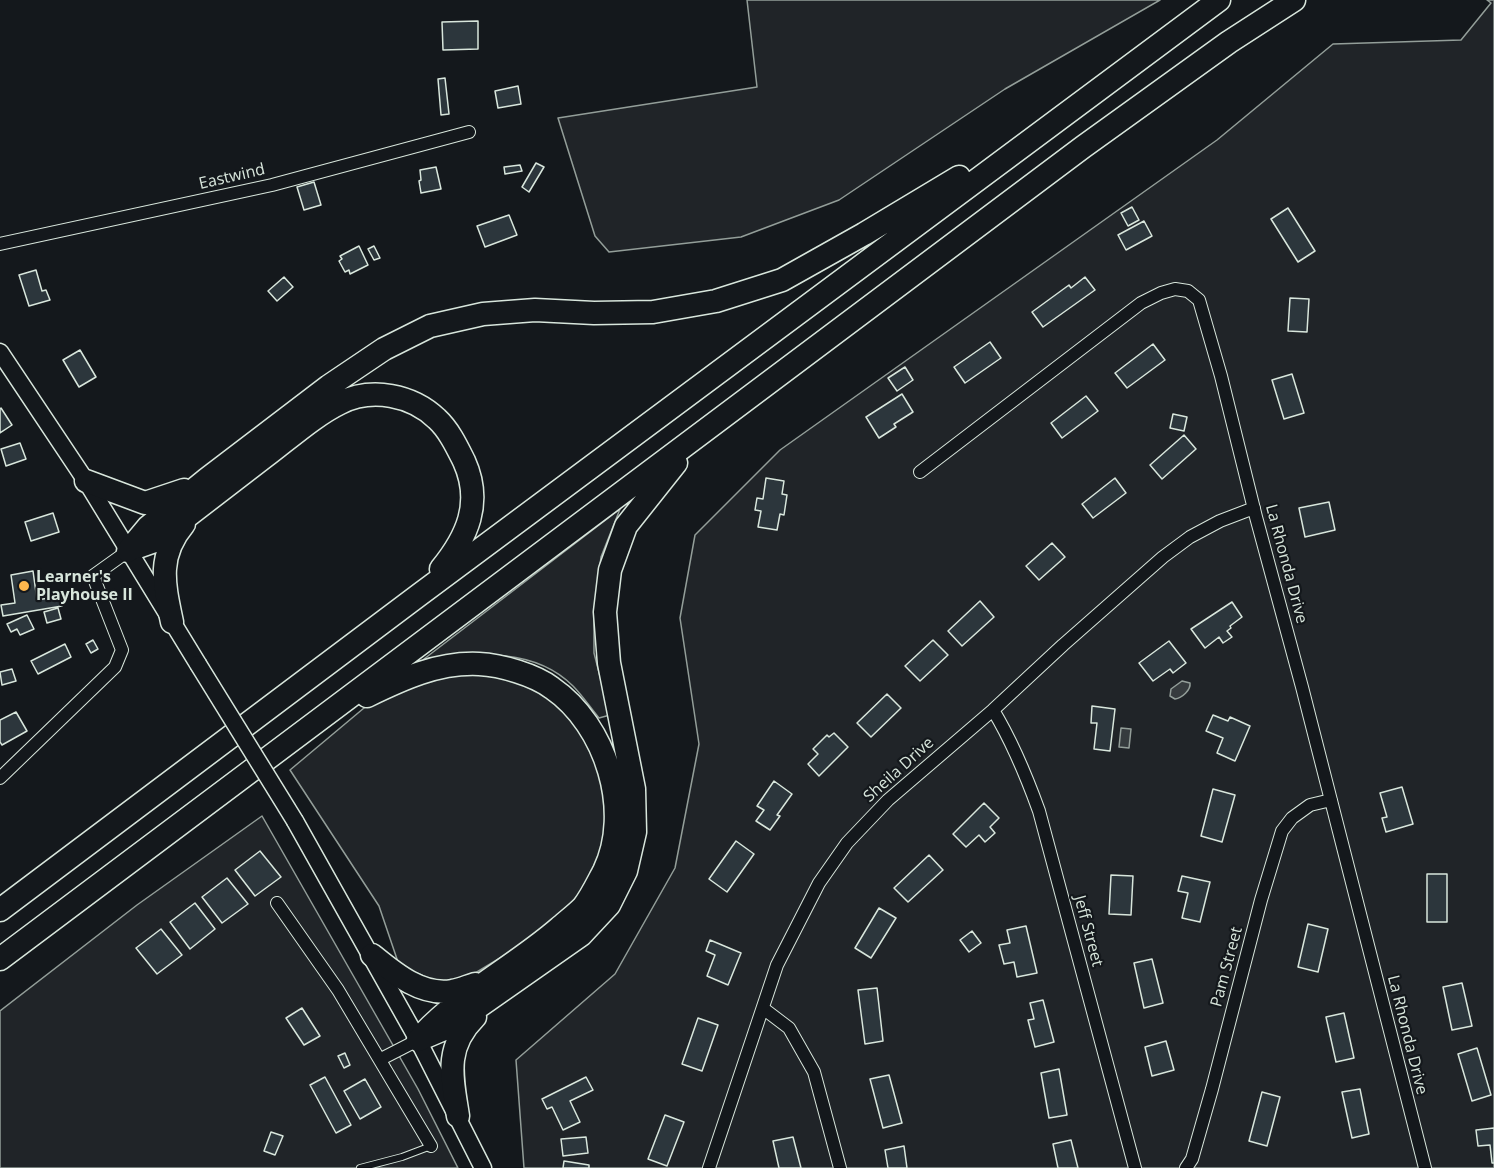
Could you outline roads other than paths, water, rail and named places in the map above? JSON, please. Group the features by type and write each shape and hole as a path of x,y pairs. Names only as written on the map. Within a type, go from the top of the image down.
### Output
{"highway":[{"path":"0,910 1219,0"},
{"path":"0,959 1093,140 1229,42 1294,0"},
{"path":"128,551 148,527 207,478 338,380 384,349 430,326 483,314 535,310 594,313 653,312 716,301 782,280 864,234 1068,111"},
{"path":"128,551 154,541 303,428 341,403 363,395 392,395 417,404 438,419 455,443 466,467 472,494 470,522 457,549 419,595"},
{"path":"458,1116 451,1070 456,1043 491,989 581,935 609,905 626,871 635,832 634,789 609,663 605,612 610,570 626,526 701,432"},
{"path":"86,481 145,503 174,495 207,478"},
{"path":"172,622 165,589 166,555 175,535 197,509"},
{"path":"318,719 411,674 446,666 480,664 520,673 552,687 580,712 600,745 610,769 616,812 612,848 604,870 583,906 451,1026 418,1040"},
{"path":"372,955 398,977 423,988 451,991 491,989"}],"main road":[{"path":"0,352 86,481 295,820 418,1040 483,1168"}],"street":[{"name":"Eastwind","path":"0,244 272,185 469,132"},
{"name":"La Rhonda Drive","path":"920,472 1135,307 1161,293 1175,290 1188,291 1199,300 1221,376 1425,1168"},
{"name":"Sheila Drive","path":"709,1168 777,965 819,883 847,843 888,800 993,710 1163,557 1190,537 1220,521 1254,508"},
{"path":"0,778 115,667 122,650 93,576 128,551"},
{"name":"Jeff Street","path":"993,710 1023,766 1039,811 1135,1168"},
{"name":"Pam Street","path":"1186,1168 1192,1159 1212,1089 1282,831 1292,818 1310,805 1331,800"},
{"path":"277,903 322,964 432,1146"},
{"path":"764,1009 789,1028 814,1072 840,1168"},
{"path":"381,1059 418,1040"}],"lane":[{"path":"360,1168 432,1146"}],"place":[{"name":"Learner's Playhouse II","path":"24,586"}]}
